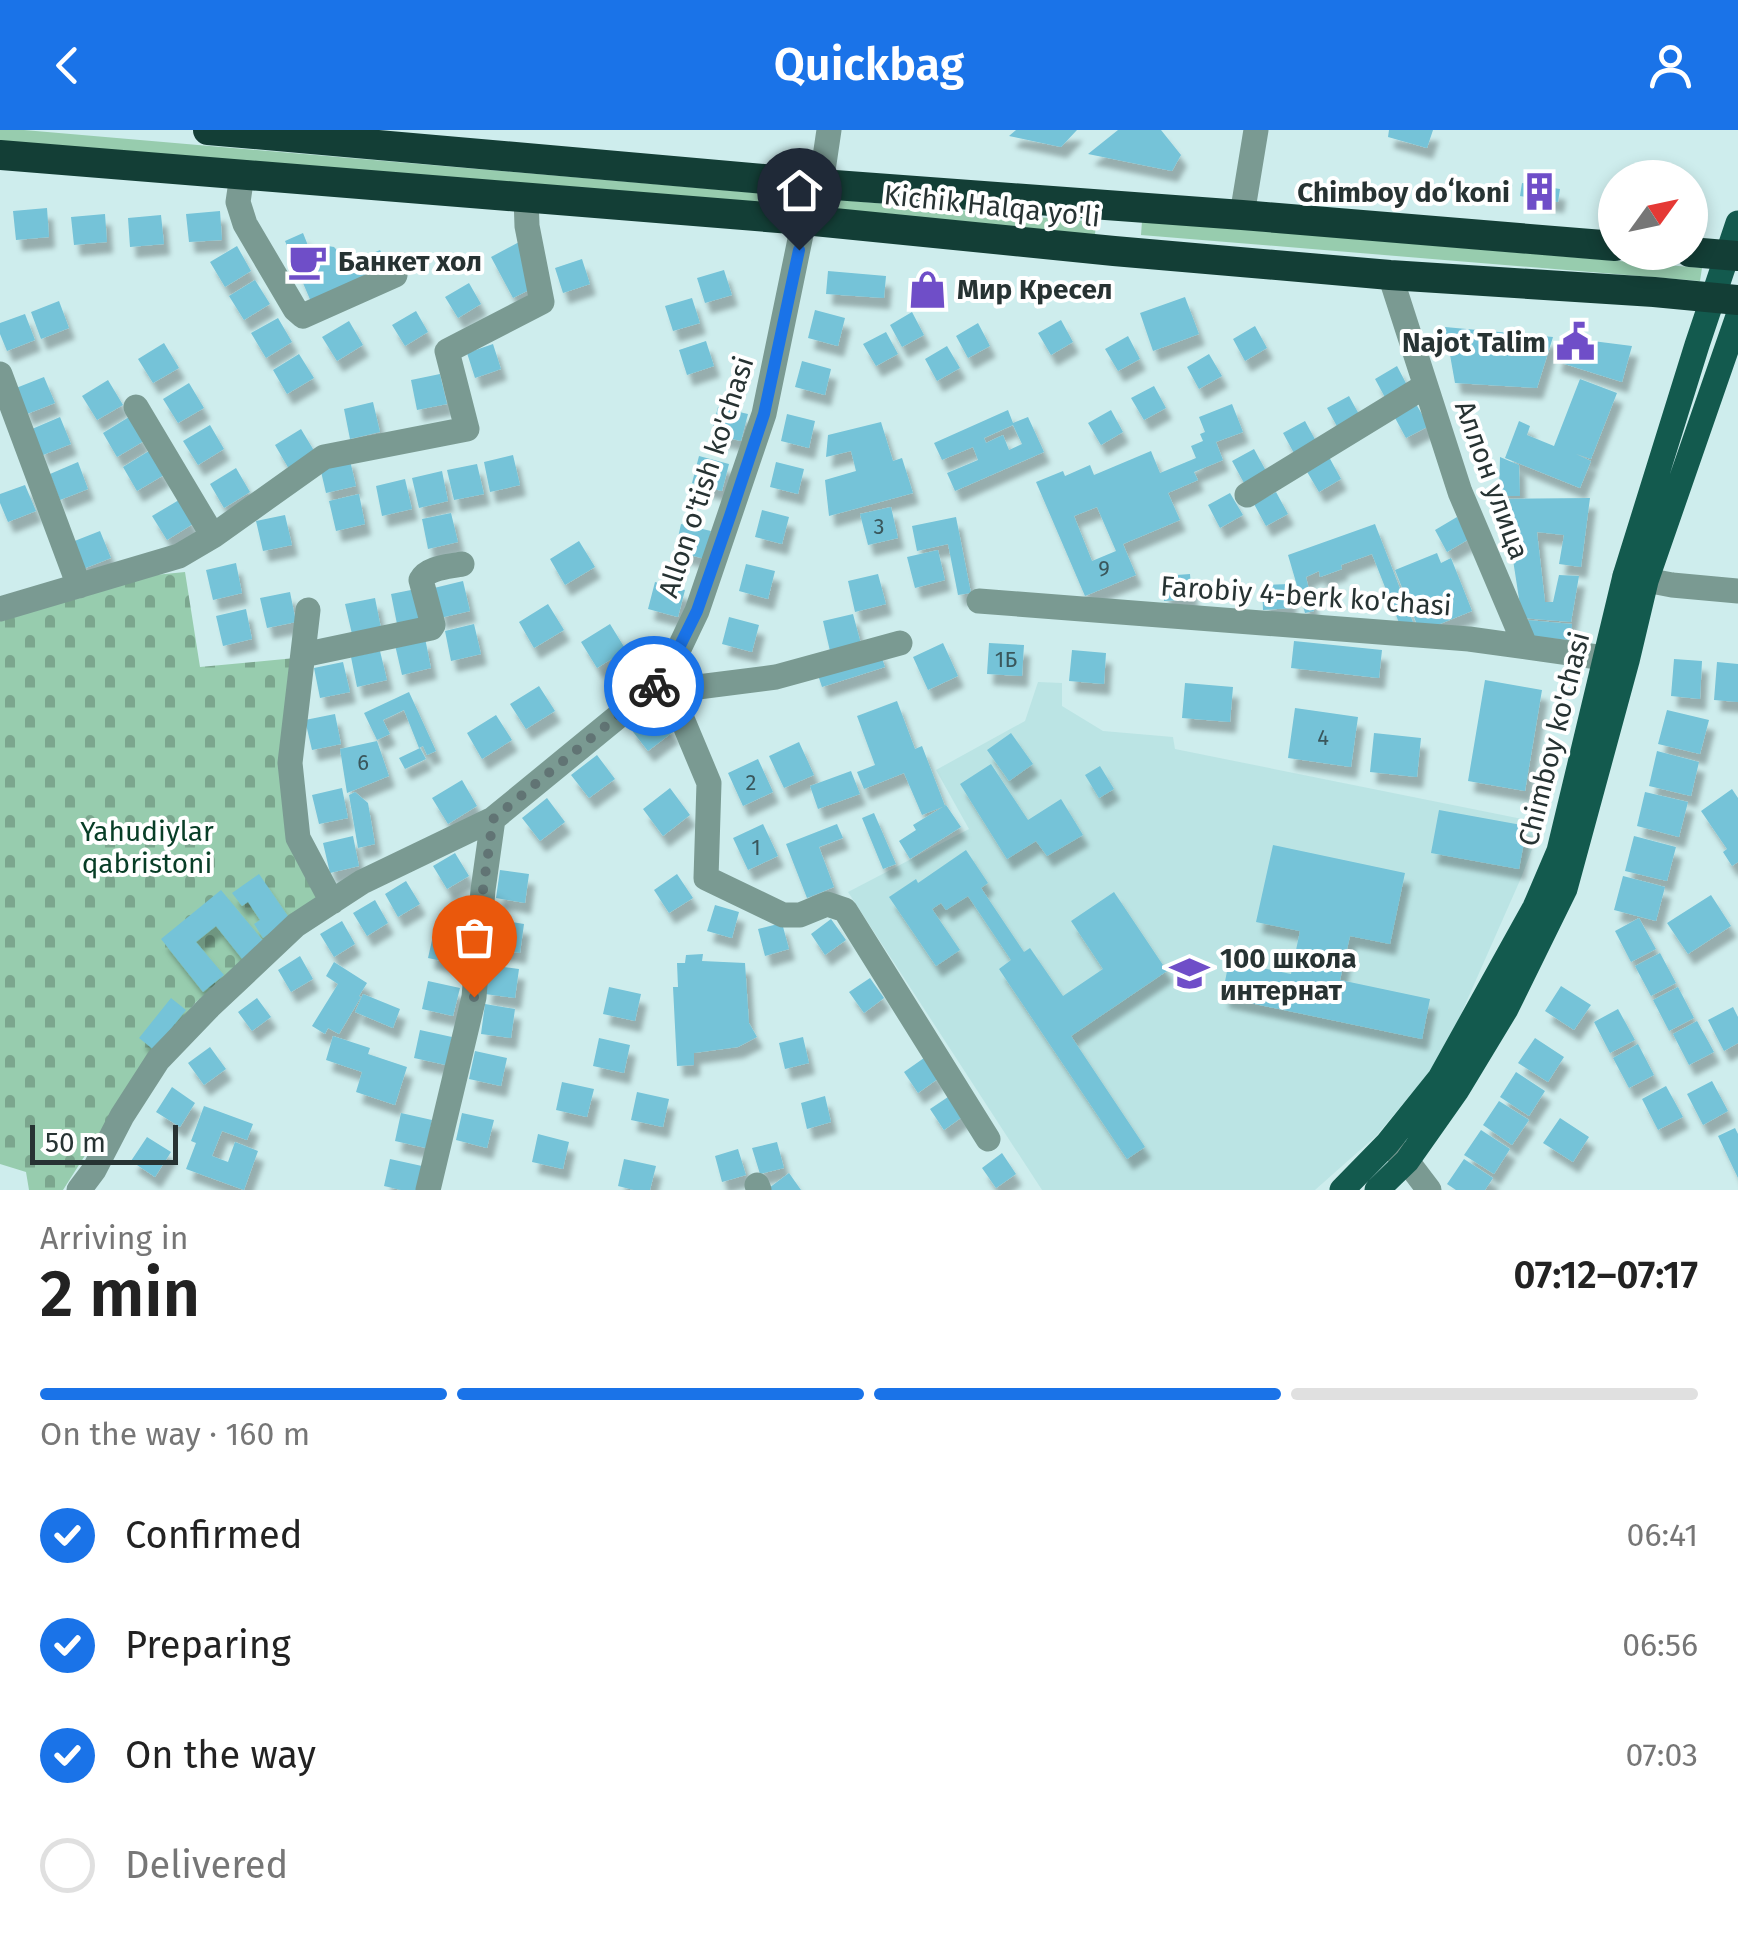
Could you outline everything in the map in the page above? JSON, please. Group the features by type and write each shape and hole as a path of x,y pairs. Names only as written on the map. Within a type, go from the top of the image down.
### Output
{"highway":[{"name":"Kichik Halqa yo'li","path":"208,130 434,140 821,184 1598,245"},
{"name":"Kichik Halqa yo'li","path":"0,155 804,220 1114,252 1725,299"},
{"path":"1114,252 1116,206"}],"main road":[{"name":"Chimboy ko'chasi","path":"1378,1190 1408,1161 1457,1090 1506,1009 1565,889 1636,578 1725,299 1738,223"},
{"name":"Chimboy ko'chasi","path":"1636,578 1738,316"},
{"name":"Chimboy ko'chasi","path":"1342,1190 1387,1144 1440,1078 1535,908 1559,851 1616,659"}],"street":[{"path":"821,184 828,130"},
{"path":"1242,214 1256,130"},
{"path":"242,175 238,202 245,224 303,316 395,275"},
{"path":"0,609 180,556 324,456 467,430 447,351 542,302 526,226 526,197"},
{"name":"Allon o'tish ko'chasi","path":"79,1190 158,1060 296,925 362,882 493,819 664,678 697,611 764,414 804,220"},
{"name":"Аллон улица","path":"1390,275 1460,492 1524,646"},
{"path":"0,374 78,586"},
{"path":"1246,496 1425,386"},
{"path":"136,407 213,536"},
{"path":"303,655 431,628 424,574 462,564"},
{"path":"1636,578 1738,592"},
{"name":"Farobiy 4-berk ko'chasi","path":"979,601 1469,638 1616,659"},
{"path":"308,610 290,763 298,838 332,902"},
{"path":"664,678 690,688 776,676 900,642"},
{"path":"664,678 709,783 706,878 783,914 800,915 827,904 845,910 988,1140"},
{"path":"428,1190 474,997 493,819"},
{"path":"1387,1144 1408,1161 1429,1190"}],"shaded area":[{"name":"100 школа интернат","path":"1038,682 1062,683 1062,706 1103,731 1173,737 1175,749 1542,823 1442,1057 1376,1136 1315,1190 1042,1190 848,892 969,829 936,770 1025,721"}],"green space":[{"path":"0,130 1096,222 1095,235 0,141"},
{"path":"1142,221 1598,259 1598,270 1702,270 1700,281 1141,235"},
{"name":"Yahudiylar qabristoni","path":"185,572 200,667 295,658 284,771 323,896 196,1002 130,1085 63,1190 29,1190 26,1172 0,1164 0,615 135,577"}],"building":[{"path":"1016,130 1077,130 1061,147 1009,136"},
{"path":"1118,130 1161,130 1181,155 1172,171 1088,154"},
{"path":"1389,130 1433,130 1427,148 1388,137"},
{"name":"Chimboy doʻkoni","path":"1522,183 1560,189 1558,202 1520,196"},
{"path":"47,208 49,237 16,240 13,211"},
{"path":"220,211 222,240 189,242 186,214"},
{"path":"105,214 107,242 74,245 71,217"},
{"path":"161,215 164,244 130,247 128,218"},
{"path":"303,233 309,248 334,247 349,263 380,250 390,271 312,304 285,241"},
{"path":"521,241 537,286 513,298 491,257"},
{"path":"237,246 251,271 225,287 210,262"},
{"path":"582,259 590,284 563,293 555,268"},
{"path":"724,270 732,295 705,303 697,278"},
{"path":"828,271 886,276 884,298 826,294"},
{"path":"255,280 270,304 244,320 229,296"},
{"path":"469,283 481,304 458,318 445,297"},
{"path":"1185,297 1199,334 1153,351 1140,313"},
{"path":"692,298 700,323 673,331 665,306"},
{"path":"59,301 69,328 41,339 31,312"},
{"path":"815,310 845,318 838,346 808,338"},
{"path":"416,311 428,332 405,346 392,325"},
{"path":"912,312 924,335 902,347 890,325"},
{"path":"25,314 35,340 7,351 0,323"},
{"path":"278,318 292,342 266,358 251,333"},
{"path":"1061,320 1073,342 1051,355 1038,333"},
{"path":"349,321 363,345 337,361 322,337"},
{"path":"978,323 990,346 968,358 956,336"},
{"path":"1255,326 1267,348 1245,361 1233,339"},
{"path":"1445,327 1553,337 1537,388 1455,383"},
{"path":"886,332 898,354 876,366 863,344"},
{"path":"1128,336 1140,359 1118,371 1105,349"},
{"path":"1561,337 1632,346 1622,382 1555,361"},
{"path":"706,341 714,366 687,375 679,350"},
{"path":"164,343 179,368 153,383 138,359"},
{"path":"493,344 501,369 475,378 467,353"},
{"path":"947,346 960,368 937,381 925,359"},
{"path":"299,354 314,378 287,394 273,370"},
{"path":"1209,354 1222,376 1199,389 1187,367"},
{"path":"802,361 831,369 825,395 795,387"},
{"path":"1397,366 1409,389 1387,401 1375,379"},
{"path":"440,374 447,404 417,410 411,380"},
{"path":"44,377 55,403 27,414 16,388"},
{"path":"1580,379 1617,393 1591,459 1576,454 1591,461 1580,488 1505,458 1519,421 1530,426 1527,435 1554,446"},
{"path":"108,380 123,405 97,420 82,396"},
{"path":"189,383 204,408 178,423 163,399"},
{"path":"1154,386 1166,408 1144,420 1131,398"},
{"path":"1349,396 1361,418 1339,430 1327,408"},
{"path":"373,402 380,432 350,439 344,409"},
{"path":"1232,404 1243,432 1216,442 1223,460 1194,472 1198,480 1168,493 1180,520 1123,544 1136,575 1085,596 1036,482 1090,465 1094,475 1151,451 1160,473 1196,458 1191,446 1203,441 1200,434 1205,432 1199,417","holes":["1097,507 1116,551 1092,561 1074,516"]},
{"path":"1416,404 1429,426 1406,438 1394,416"},
{"path":"718,407 748,414 741,441 711,434"},
{"path":"1008,410 1013,423 1028,417 1044,452 955,491 947,473 978,460 973,447 942,460 934,443","holes":["1013,425 1022,444 1009,450 1003,435 986,443 984,438"]},
{"path":"1111,410 1123,432 1101,445 1088,423"},
{"path":"787,414 815,421 809,448 781,441"},
{"path":"60,417 71,444 43,455 32,429"},
{"path":"129,417 144,441 117,457 103,433"},
{"path":"1305,421 1317,443 1295,455 1283,433"},
{"path":"881,422 893,461 902,458 913,493 829,516 825,480 856,471 851,451 826,457 828,435"},
{"path":"210,425 224,449 198,465 183,441"},
{"path":"301,429 316,454 289,469 275,445"},
{"path":"1254,449 1266,471 1244,483 1232,461"},
{"path":"149,451 164,475 137,491 123,467"},
{"path":"513,455 520,485 490,492 484,462"},
{"path":"349,456 356,486 326,493 319,463"},
{"path":"699,456 729,464 722,491 692,483"},
{"path":"1329,457 1341,479 1319,492 1306,470"},
{"path":"1500,457 1519,465 1520,496 1499,496"},
{"path":"78,462 88,489 60,500 50,474"},
{"path":"776,462 804,469 798,494 770,487"},
{"path":"477,464 484,494 454,500 447,470"},
{"path":"236,468 250,492 224,508 210,484"},
{"path":"442,471 448,501 419,508 412,478"},
{"path":"405,479 412,509 382,516 376,486"},
{"path":"25,485 36,511 8,522 0,494"},
{"path":"1276,492 1288,514 1266,526 1254,504"},
{"path":"1230,493 1243,515 1220,528 1208,505"},
{"path":"359,494 365,524 336,531 329,501"},
{"path":"1590,498 1581,567 1559,564 1564,535 1537,532 1545,602 1553,602 1559,575 1579,576 1571,622 1522,618 1507,521 1496,522 1495,499"},
{"path":"179,500 193,524 167,540 152,516"},
{"path":"891,507 898,538 868,545 860,514"},
{"path":"762,510 789,517 782,544 755,537"},
{"path":"451,513 458,542 428,549 422,519"},
{"path":"285,515 292,545 263,551 256,521"},
{"path":"956,517 971,593 958,595 948,544 917,551 912,526"},
{"path":"1457,517 1469,539 1447,552 1435,530"},
{"path":"681,524 711,531 705,559 675,551"},
{"path":"1375,524 1416,630 1403,633 1372,554 1320,577 1319,571 1306,577 1314,611 1305,613 1288,555"},
{"path":"100,531 111,558 83,569 72,542"},
{"path":"579,541 595,567 565,585 550,559"},
{"path":"938,550 945,580 915,588 907,557"},
{"path":"1437,553 1441,563 1451,558 1472,611 1420,632 1395,570"},
{"path":"236,563 242,593 213,600 206,570"},
{"path":"746,564 775,571 768,599 739,591"},
{"path":"878,574 886,604 855,612 848,581"},
{"path":"1190,574 1192,599 1164,601 1163,576"},
{"path":"463,581 470,611 440,618 434,588"},
{"path":"655,582 685,590 678,617 648,609"},
{"path":"1290,584 1291,608 1263,610 1262,585"},
{"path":"421,588 427,618 397,624 391,594"},
{"path":"290,592 296,622 267,628 260,598"},
{"path":"375,598 381,628 352,634 345,604"},
{"path":"548,604 564,630 534,648 519,622"},
{"path":"246,609 252,639 223,646 216,616"},
{"path":"853,614 861,644 830,651 823,621"},
{"path":"729,617 759,625 752,652 722,644"},
{"path":"1527,620 1572,624 1571,640 1525,636"},
{"path":"474,624 481,654 451,661 445,631"},
{"path":"610,624 626,650 597,668 581,642"},
{"path":"425,638 431,668 402,675 395,645"},
{"path":"1294,641 1382,650 1379,678 1291,668"},
{"path":"943,643 958,676 928,690 913,657"},
{"path":"989,643 1024,645 1022,676 987,674"},
{"path":"879,649 885,667 822,687 816,669"},
{"path":"1072,650 1106,653 1104,684 1069,681"},
{"path":"380,651 387,680 357,687 351,657"},
{"path":"1674,659 1702,661 1700,699 1671,696"},
{"path":"343,662 350,692 320,698 314,668"},
{"path":"1717,662 1738,664 1738,702 1714,700"},
{"path":"1485,680 1542,690 1525,791 1468,781"},
{"path":"1185,683 1233,687 1230,722 1182,718"},
{"path":"539,686 555,711 526,729 510,704"},
{"path":"409,692 436,751 427,755 423,746 419,748 404,710 383,720 390,734 377,740 364,713"},
{"path":"897,701 915,749 922,746 945,806 922,815 904,773 864,789 857,772 875,765 857,716"},
{"path":"655,708 673,732 648,751 630,728"},
{"path":"1295,708 1358,717 1351,767 1288,758"},
{"path":"1667,710 1709,720 1700,754 1658,744"},
{"path":"335,714 341,744 312,750 305,720"},
{"path":"496,715 512,740 482,759 467,733"},
{"path":"1011,733 1033,764 1009,781 987,750"},
{"path":"1374,733 1421,738 1417,777 1370,772"},
{"path":"377,741 389,776 347,793 340,749"},
{"path":"799,742 814,775 784,788 769,756"},
{"path":"420,748 426,759 405,769 399,758"},
{"path":"1657,751 1699,762 1691,796 1649,786"},
{"path":"597,755 615,779 589,798 571,775"},
{"path":"758,759 773,792 743,806 728,773"},
{"path":"991,764 1028,820 1061,799 1083,835 1047,856 1036,841 1007,859 960,784"},
{"path":"1100,766 1114,789 1099,798 1085,775"},
{"path":"851,771 860,794 818,809 810,786"},
{"path":"462,780 477,806 448,824 432,798"},
{"path":"342,788 348,818 319,824 312,795"},
{"path":"670,788 690,815 663,836 643,809"},
{"path":"1732,789 1738,798 1738,862 1732,866 1723,852 1727,849 1701,811"},
{"path":"355,792 368,803 375,844 358,848 349,795"},
{"path":"1645,792 1688,802 1679,837 1637,826"},
{"path":"547,798 565,822 540,841 522,818"},
{"path":"946,805 961,827 910,859 899,841 916,830 913,825"},
{"path":"1439,810 1527,826 1519,869 1431,853"},
{"path":"874,813 896,864 883,869 862,818"},
{"path":"763,824 778,856 748,870 733,838"},
{"path":"837,824 843,838 819,847 834,887 807,898 786,844"},
{"path":"353,836 359,866 330,873 323,843"},
{"path":"1634,836 1676,847 1667,881 1625,871"},
{"path":"1273,845 1405,873 1390,944 1350,936 1340,980 1430,999 1422,1039 1222,997 1229,961 1291,974 1300,931 1256,922"},
{"path":"966,850 988,883 981,888 1024,952 1030,948 1063,996 1103,969 1071,921 1114,892 1167,971 1071,1036 1145,1147 1127,1159 999,969 1011,960 968,896 946,910 941,903 932,909 960,950 936,966 889,897 916,879 918,883"},
{"path":"455,853 469,876 447,889 433,866"},
{"path":"500,870 529,874 525,903 496,898"},
{"path":"259,874 290,919 263,938 254,924 260,920 248,902 242,906 232,893"},
{"path":"677,874 693,898 669,913 654,890"},
{"path":"1623,876 1665,887 1656,921 1614,910"},
{"path":"406,881 420,904 398,917 385,894"},
{"path":"221,890 265,943 243,960 216,926 196,942 224,975 203,992 161,939"},
{"path":"1711,895 1731,926 1688,954 1667,923"},
{"path":"375,900 388,923 367,936 353,913"},
{"path":"715,905 739,912 732,938 707,931"},
{"path":"1639,918 1656,949 1631,962 1615,931"},
{"path":"494,919 524,924 520,953 490,948"},
{"path":"831,919 846,940 825,955 811,934"},
{"path":"342,921 355,944 334,957 320,934"},
{"path":"782,923 789,949 765,956 758,929"},
{"path":"434,931 466,938 460,965 428,958"},
{"path":"1660,953 1676,983 1651,996 1635,966"},
{"path":"703,954 702,961 745,963 749,1023 757,1037 738,1047 694,1053 694,1065 677,1066 673,987 678,987 677,963 685,963 686,955"},
{"path":"300,956 313,979 291,992 278,970"},
{"path":"334,962 367,983 339,1034 328,1028 325,1034 312,1026 338,984 326,976"},
{"path":"489,965 519,969 515,998 485,994"},
{"path":"870,978 884,998 864,1013 849,992"},
{"path":"428,981 460,988 453,1016 422,1009"},
{"path":"1561,986 1591,1005 1574,1030 1545,1011"},
{"path":"609,987 641,994 635,1021 603,1014"},
{"path":"1678,987 1694,1018 1669,1031 1653,1000"},
{"path":"363,994 400,1009 393,1028 355,1012"},
{"path":"171,998 186,1010 154,1050 139,1038"},
{"path":"257,998 271,1017 252,1031 238,1012"},
{"path":"485,1004 515,1009 511,1038 481,1034"},
{"path":"1733,1007 1738,1017 1738,1043 1724,1051 1708,1020"},
{"path":"1618,1009 1635,1040 1610,1053 1594,1022"},
{"path":"1697,1021 1714,1052 1689,1065 1673,1034"},
{"path":"420,1030 452,1037 446,1065 414,1058"},
{"path":"333,1036 370,1048 368,1054 407,1067 395,1105 356,1092 362,1072 326,1060"},
{"path":"803,1037 809,1063 785,1069 779,1043"},
{"path":"599,1038 630,1045 624,1073 593,1066"},
{"path":"1535,1038 1564,1057 1548,1082 1518,1063"},
{"path":"1638,1044 1654,1075 1629,1088 1613,1058"},
{"path":"210,1047 226,1069 204,1085 188,1063"},
{"path":"475,1051 507,1058 501,1086 469,1079"},
{"path":"924,1058 939,1078 918,1093 904,1072"},
{"path":"1516,1072 1545,1091 1529,1116 1500,1097"},
{"path":"1712,1081 1728,1111 1703,1125 1687,1094"},
{"path":"562,1082 594,1089 587,1117 556,1110"},
{"path":"1666,1086 1683,1117 1658,1130 1642,1099"},
{"path":"172,1087 195,1103 180,1127 156,1112"},
{"path":"637,1092 669,1099 663,1127 631,1120"},
{"path":"951,1095 965,1115 944,1130 930,1109"},
{"path":"825,1096 831,1122 807,1129 801,1103"},
{"path":"1499,1101 1529,1120 1512,1145 1483,1125"},
{"path":"204,1106 253,1124 247,1140 222,1131 212,1156 228,1162 235,1142 258,1151 244,1190 186,1169"},
{"path":"401,1113 432,1120 426,1148 395,1141"},
{"path":"462,1113 494,1120 487,1148 456,1140"},
{"path":"1560,1118 1589,1137 1573,1162 1543,1143"},
{"path":"1735,1128 1738,1134 1738,1178 1718,1136"},
{"path":"1481,1130 1510,1149 1494,1174 1464,1155"},
{"path":"538,1134 569,1142 563,1169 532,1162"},
{"path":"147,1137 171,1152 155,1177 131,1161"},
{"path":"777,1142 784,1168 760,1174 752,1148"},
{"path":"738,1149 746,1175 722,1182 715,1156"},
{"path":"1002,1153 1016,1174 996,1188 982,1168"},
{"path":"390,1159 422,1166 417,1190 384,1186"},
{"path":"624,1159 656,1166 650,1190 618,1186"},
{"path":"1464,1159 1493,1178 1485,1190 1456,1190 1447,1184"},
{"path":"789,1173 801,1190 770,1190 769,1188"}],"way so far":[{"path":"474,997 493,819 654,686"}],"place":[{"name":"Chimboy doʻkoni","path":"1540,192"},
{"name":"Банкет хол","path":"308,261"},
{"name":"Мир Кресел","path":"927,289"},
{"name":"Najot Talim","path":"1576,342"},
{"name":"100 школа интернат","path":"1190,974"}],"route":[{"path":"654,686 664,678 697,611 764,414 799,250"}]}
